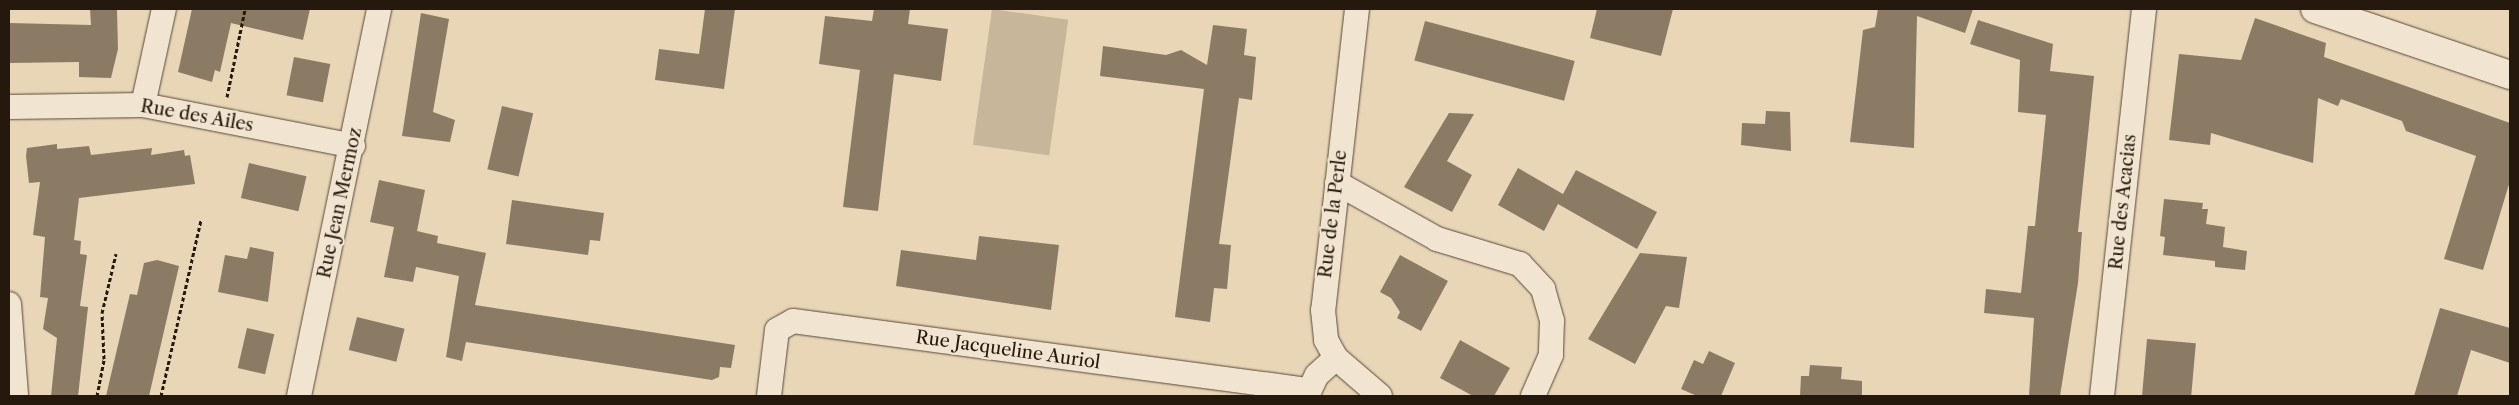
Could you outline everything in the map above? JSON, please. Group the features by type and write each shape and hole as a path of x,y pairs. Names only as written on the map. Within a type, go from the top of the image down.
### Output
{"main road":[{"path":"2315,9 2510,75"}],"street":[{"path":"143,105 164,9"},
{"name":"Rue Jean Mermoz","path":"299,396 353,146 379,9"},
{"name":"Rue de la Perle","path":"1356,9 1323,310 1326,340 1336,358 1380,396"},
{"name":"Rue des Acacias","path":"2102,396 2144,9"},
{"name":"Rue des Ailes","path":"9,107 143,105 353,146"},
{"path":"1337,183 1437,239 1520,264 1543,289 1552,320 1551,355 1533,396"},
{"path":"9,304 16,396"},
{"name":"Rue Jacqueline Auriol","path":"769,396 777,330 793,321 1307,393 1336,358"}],"path":[{"path":"222,119 245,9"},
{"path":"161,396 201,220"},
{"path":"97,396 104,359 102,313 116,254"}],"shaded area":[{"path":"992,9 1068,20 1049,155 973,145"}],"building":[{"path":"90,9 117,9 118,49 111,78 79,77 79,62 9,63 9,23 91,25"},
{"path":"192,9 310,9 303,40 231,23 220,72 215,70 212,82 178,72"},
{"path":"705,9 735,9 724,89 655,80 659,49 699,54"},
{"path":"874,9 910,9 908,24 948,29 941,81 894,74 878,211 843,207 860,70 819,64 825,16 872,21"},
{"path":"1597,9 1673,9 1661,56 1590,38"},
{"path":"1878,9 1973,9 1965,33 1917,16 1914,148 1850,142 1863,30 1875,27"},
{"path":"421,13 449,19 433,112 455,120 450,142 402,136"},
{"path":"2255,18 2326,43 2324,57 2510,123 2510,181 2483,270 2444,259 2476,156 2406,131 2402,121 2341,99 2338,106 2318,98 2313,163 2211,133 2210,145 2169,140 2179,54 2241,60"},
{"path":"1978,20 2053,44 2050,71 2094,76 2078,232 2082,232 2078,283 2060,396 2029,396 2034,318 1984,313 1986,289 2021,293 2028,226 2035,226 2046,115 2018,112 2020,60 1970,44"},
{"path":"1425,21 1575,61 1564,101 1414,61"},
{"path":"1213,25 1247,29 1244,55 1256,57 1252,100 1239,98 1219,244 1231,245 1227,289 1214,288 1210,322 1175,317 1204,89 1100,76 1103,46 1166,55 1181,50 1207,65"},
{"path":"294,57 330,64 323,102 287,95"},
{"path":"502,106 533,113 519,177 487,169"},
{"path":"1766,111 1790,112 1791,151 1741,145 1742,123 1765,124"},
{"path":"1449,113 1474,114 1447,161 1472,175 1452,212 1404,187"},
{"path":"57,144 57,149 89,146 91,155 152,148 151,155 184,150 185,156 190,155 195,184 79,198 74,240 81,241 80,254 87,255 80,306 88,307 78,396 51,396 57,338 43,329 48,298 40,297 45,237 33,235 40,182 29,183 26,156 27,148"},
{"path":"249,163 306,176 298,211 241,198"},
{"path":"1518,168 1563,194 1576,170 1657,212 1637,249 1558,204 1544,231 1498,205"},
{"path":"379,180 425,190 417,231 438,236 437,243 486,253 475,305 735,345 731,368 720,367 719,377 712,380 466,342 462,361 446,357 459,276 416,267 413,282 384,277 394,227 370,222"},
{"path":"2164,199 2203,203 2202,209 2208,209 2206,224 2225,227 2223,247 2247,251 2245,270 2215,267 2215,261 2163,255 2165,237 2160,236"},
{"path":"512,200 604,213 600,241 590,240 588,255 506,244"},
{"path":"979,236 1059,245 1051,310 896,286 901,250 976,260"},
{"path":"250,247 274,252 268,302 218,292 225,255 247,259"},
{"path":"1640,253 1687,257 1679,308 1666,306 1635,364 1588,339"},
{"path":"1400,255 1448,281 1421,331 1397,318 1400,312 1391,298 1380,292"},
{"path":"157,260 179,266 149,396 106,396 130,294 137,295 144,263"},
{"path":"2440,308 2510,328 2510,363 2471,350 2457,396 2414,396"},
{"path":"357,317 405,329 396,362 349,350"},
{"path":"247,328 274,334 265,374 238,368"},
{"path":"2147,339 2196,343 2191,396 2142,396"},
{"path":"1460,340 1510,368 1494,396 1473,396 1440,378"},
{"path":"1709,351 1735,363 1721,396 1697,396 1681,389 1694,360 1703,364"},
{"path":"1810,365 1842,367 1841,379 1862,381 1862,396 1800,396 1801,376 1809,376"}]}
